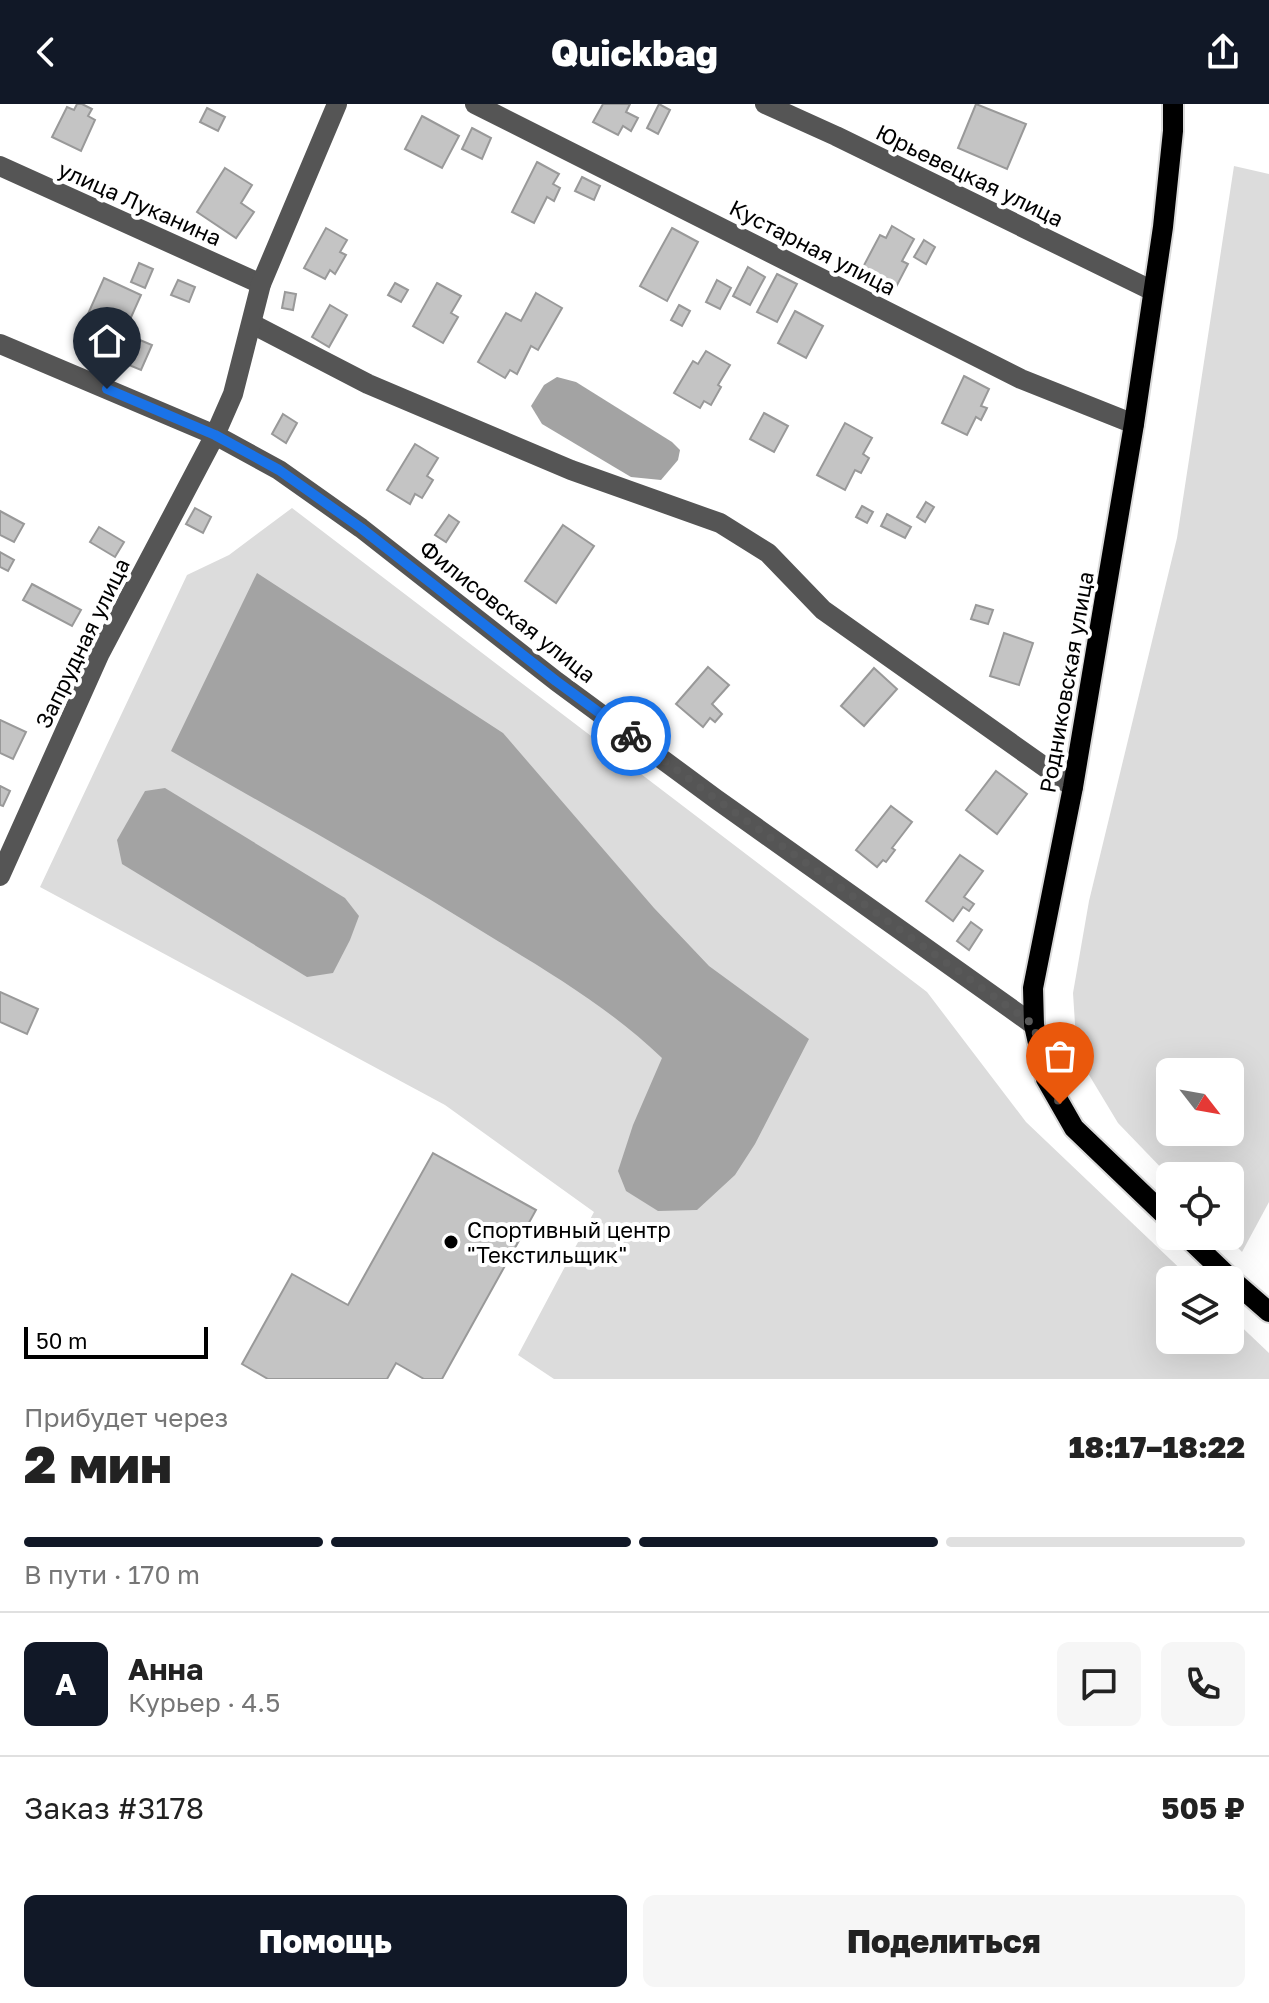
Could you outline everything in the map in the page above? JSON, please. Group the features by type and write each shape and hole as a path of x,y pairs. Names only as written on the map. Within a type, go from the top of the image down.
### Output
{"main road":[{"name":"Родниковская улица","path":"1156,1207 1074,1128 1046,1079 1034,1025 1033,988 1073,787 1134,424 1163,227 1173,104"},
{"path":"1201,1250 1269,1312"}],"street":[{"name":"Запрудная улица","path":"0,876 100,653 215,435 233,394 261,284 337,104"},
{"name":"Кустарная улица","path":"475,104 1021,379 1134,424"},
{"name":"Юрьевецкая улица","path":"765,104 1153,291"},
{"name":"улица Луканина","path":"0,166 261,284"},
{"path":"252,324 383,390 571,470 720,523 768,553 823,610 1073,787"},
{"name":"Филисовская улица","path":"0,344 215,435 279,470 361,528 556,681 716,799 1034,1025"}],"shaded area":[{"path":"1234,166 1269,174 1269,1202 1244,1248 1244,1162 1156,1162 1118,1123 1077,1055 1073,993 1089,901 1177,538"},
{"path":"557,377 576,382 672,442 680,450 678,460 661,480 631,477 542,424 531,406 544,385"},
{"path":"292,508 927,992 1026,1122 1156,1246 1156,1250 1160,1250 1177,1266 1156,1266 1156,1354 1244,1354 1244,1329 1269,1353 1269,1379 554,1379 518,1355 594,1212 445,1105 40,887 187,575 229,555"},
{"path":"257,573 503,733 654,908 709,966 809,1039 755,1144 735,1175 697,1210 658,1211 626,1191 618,1171 633,1125 662,1058 642,1040 579,992 511,949 370,864 171,751"},
{"path":"165,788 345,898 359,916 333,973 307,977 122,864 117,840 145,791"}],"building":[{"path":"77,104 92,109 88,116 95,120 81,151 52,137 67,107 74,110"},
{"path":"603,104 630,104 626,112 638,118 631,131 623,126 618,135 593,122"},
{"path":"659,104 670,110 658,134 647,128"},
{"path":"976,104 1026,124 1007,169 958,148"},
{"path":"207,108 225,117 218,131 200,122"},
{"path":"422,116 459,136 442,168 405,149"},
{"path":"472,128 491,138 482,159 462,149"},
{"path":"537,162 559,174 553,184 560,188 554,201 547,197 534,223 512,212"},
{"path":"225,168 252,185 241,203 254,212 236,238 197,212"},
{"path":"582,177 600,186 594,200 575,191"},
{"path":"892,226 914,239 902,261 908,264 896,287 862,269 880,235 886,238"},
{"path":"326,228 347,240 340,252 346,255 335,274 330,270 325,279 304,268"},
{"path":"672,228 698,242 667,301 640,286"},
{"path":"924,240 935,247 926,264 914,257"},
{"path":"139,263 153,269 145,288 131,282"},
{"path":"748,267 765,277 750,305 733,296"},
{"path":"777,274 797,284 777,322 757,312"},
{"path":"104,278 141,295 116,351 79,334"},
{"path":"178,280 195,287 189,302 171,295"},
{"path":"717,280 731,288 720,309 706,302"},
{"path":"395,283 408,290 401,302 388,295"},
{"path":"437,283 461,296 451,313 458,317 443,343 413,326"},
{"path":"285,292 296,294 293,310 282,308"},
{"path":"536,293 562,308 538,350 531,346 517,374 510,370 505,378 478,362 506,313 521,321"},
{"path":"330,305 347,315 329,347 312,337"},
{"path":"679,305 690,311 682,326 671,320"},
{"path":"795,311 823,326 806,358 778,343"},
{"path":"135,338 152,345 141,370 124,363"},
{"path":"706,351 730,365 711,405 704,401 700,408 674,393 693,361 698,364"},
{"path":"964,376 989,389 981,406 987,408 981,420 976,417 967,435 942,423"},
{"path":"764,413 788,426 774,452 750,439"},
{"path":"283,414 297,423 286,443 272,434"},
{"path":"845,423 872,438 863,454 869,458 861,473 855,470 845,490 817,475"},
{"path":"415,444 438,458 427,476 433,480 422,498 415,494 410,504 387,490"},
{"path":"926,502 934,507 925,522 917,517"},
{"path":"862,506 873,512 867,523 856,517"},
{"path":"195,508 211,517 203,533 186,524"},
{"path":"0,511 24,524 14,542 0,535"},
{"path":"887,514 911,527 905,538 881,526"},
{"path":"449,515 459,522 446,542 435,535"},
{"path":"563,525 594,546 556,603 525,581"},
{"path":"99,527 124,542 115,557 90,542"},
{"path":"0,552 14,560 8,571 0,567"},
{"path":"32,584 81,610 72,626 23,600"},
{"path":"976,605 993,610 988,624 971,619"},
{"path":"1004,633 1033,643 1019,685 990,676"},
{"path":"708,667 729,685 712,704 722,714 715,722 710,718 703,727 676,704"},
{"path":"874,668 897,689 864,726 841,706"},
{"path":"0,720 26,732 13,759 0,753"},
{"path":"996,771 1027,794 997,834 966,810"},
{"path":"0,786 10,791 3,806 0,805"},
{"path":"891,806 912,822 892,848 895,850 886,862 883,860 877,867 856,850"},
{"path":"960,855 983,871 964,897 974,904 969,911 963,907 953,921 926,901"},
{"path":"971,922 982,930 969,950 957,941"},
{"path":"0,992 38,1009 27,1034 0,1022"},
{"name":"Спортивный центр \"Текстильщик\"","path":"433,1153 536,1210 442,1379 424,1379 396,1363 387,1379 268,1379 242,1364 292,1274 348,1305"}],"way so far":[{"path":"631,736 1034,1025 1046,1079 1060,1104"}],"place":[{"name":"Спортивный центр \"Текстильщик\"","path":"451,1242"}],"route":[{"path":"107,389 215,435 279,470 361,528 631,736"}]}
